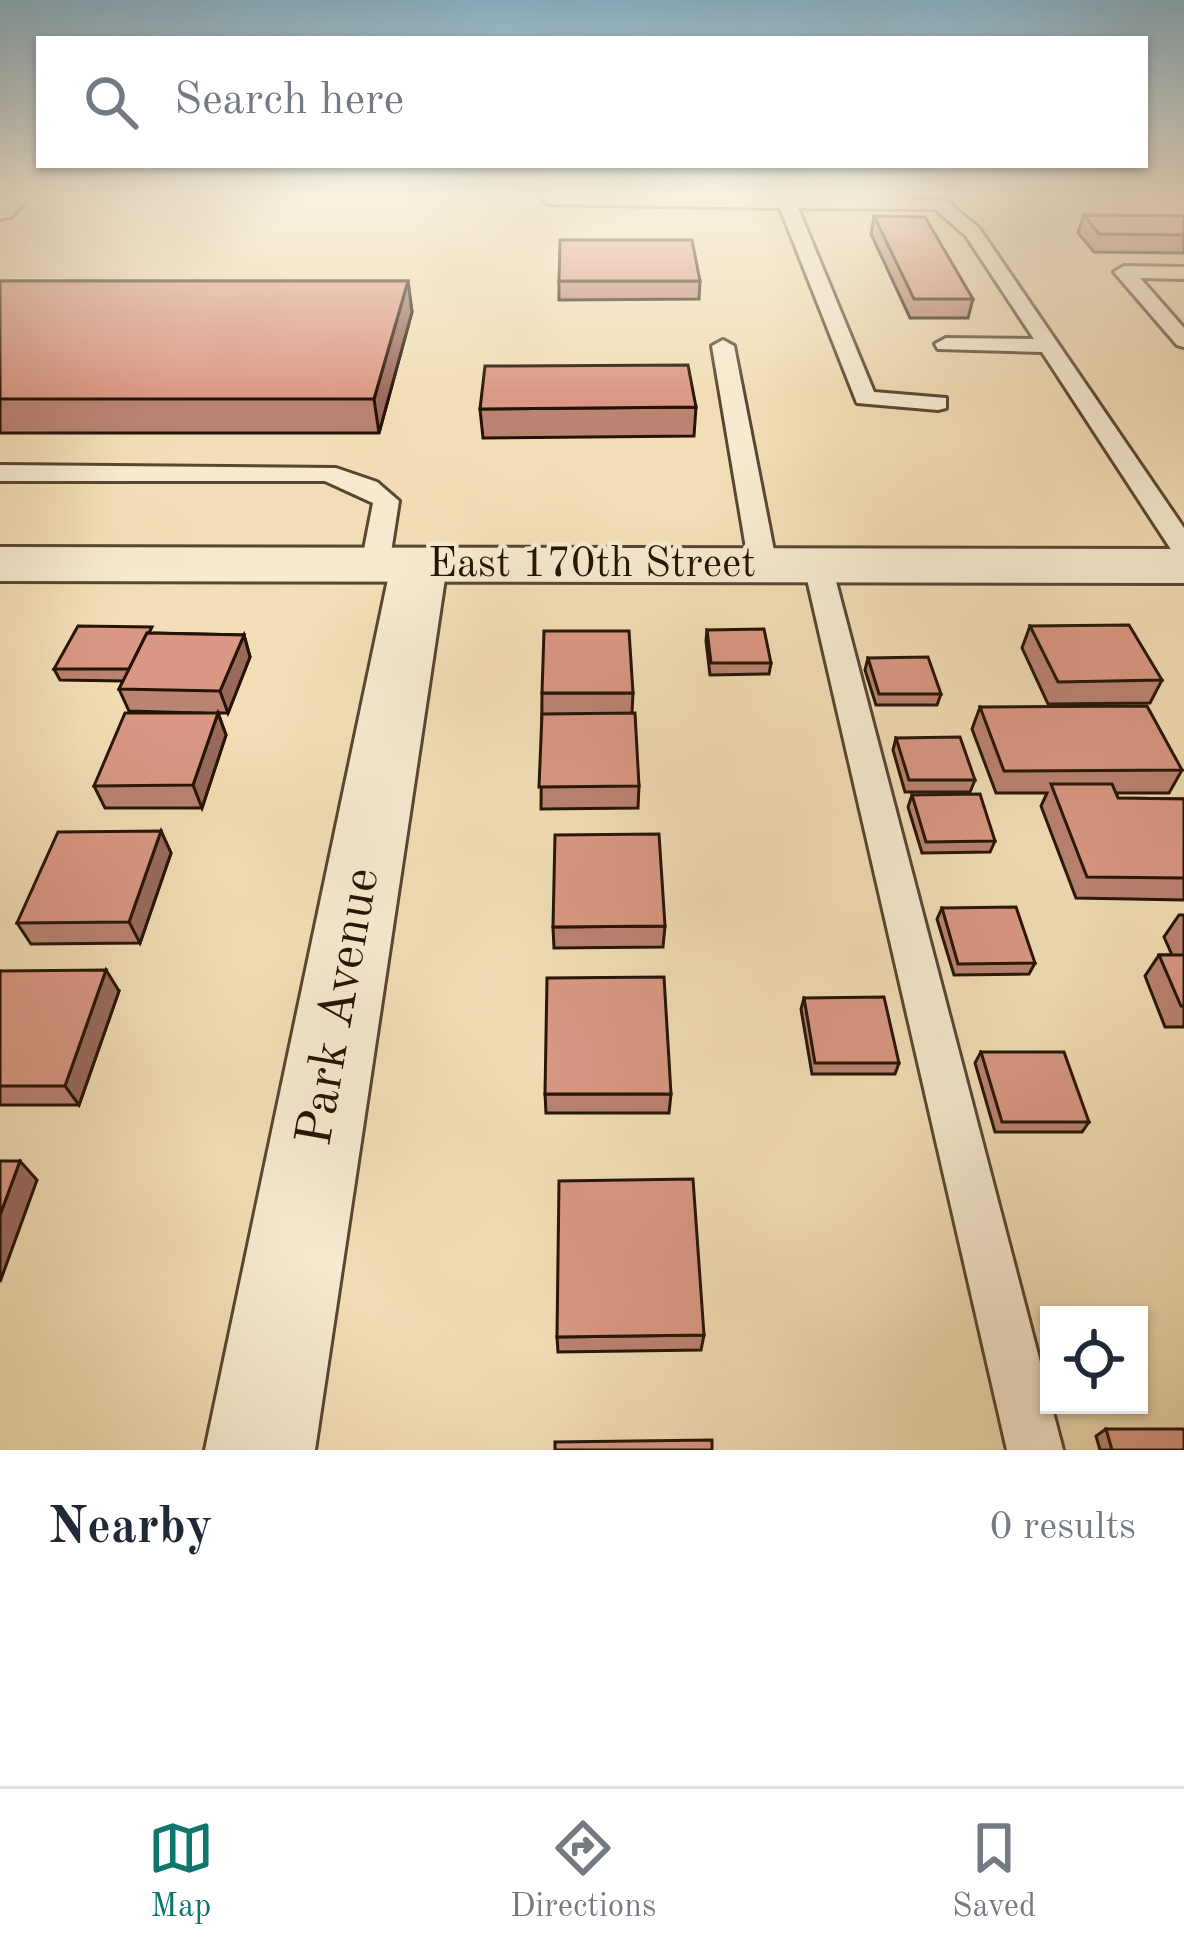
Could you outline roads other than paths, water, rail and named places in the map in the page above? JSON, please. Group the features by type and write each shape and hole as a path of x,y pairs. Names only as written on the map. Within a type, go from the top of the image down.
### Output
{"street":[{"name":"East 170th Street","path":"4,571 397,565 1184,566"},
{"name":"Park Avenue","path":"260,1450 397,565"}],"lane":[{"path":"810,262 865,398 938,403"},
{"path":"989,262 1184,548"},
{"path":"1184,273 1124,272 1184,341"},
{"path":"946,344 1049,346"},
{"path":"723,346 790,566 1035,1450"},
{"path":"0,473 327,473 368,487 386,501 397,565"}]}
